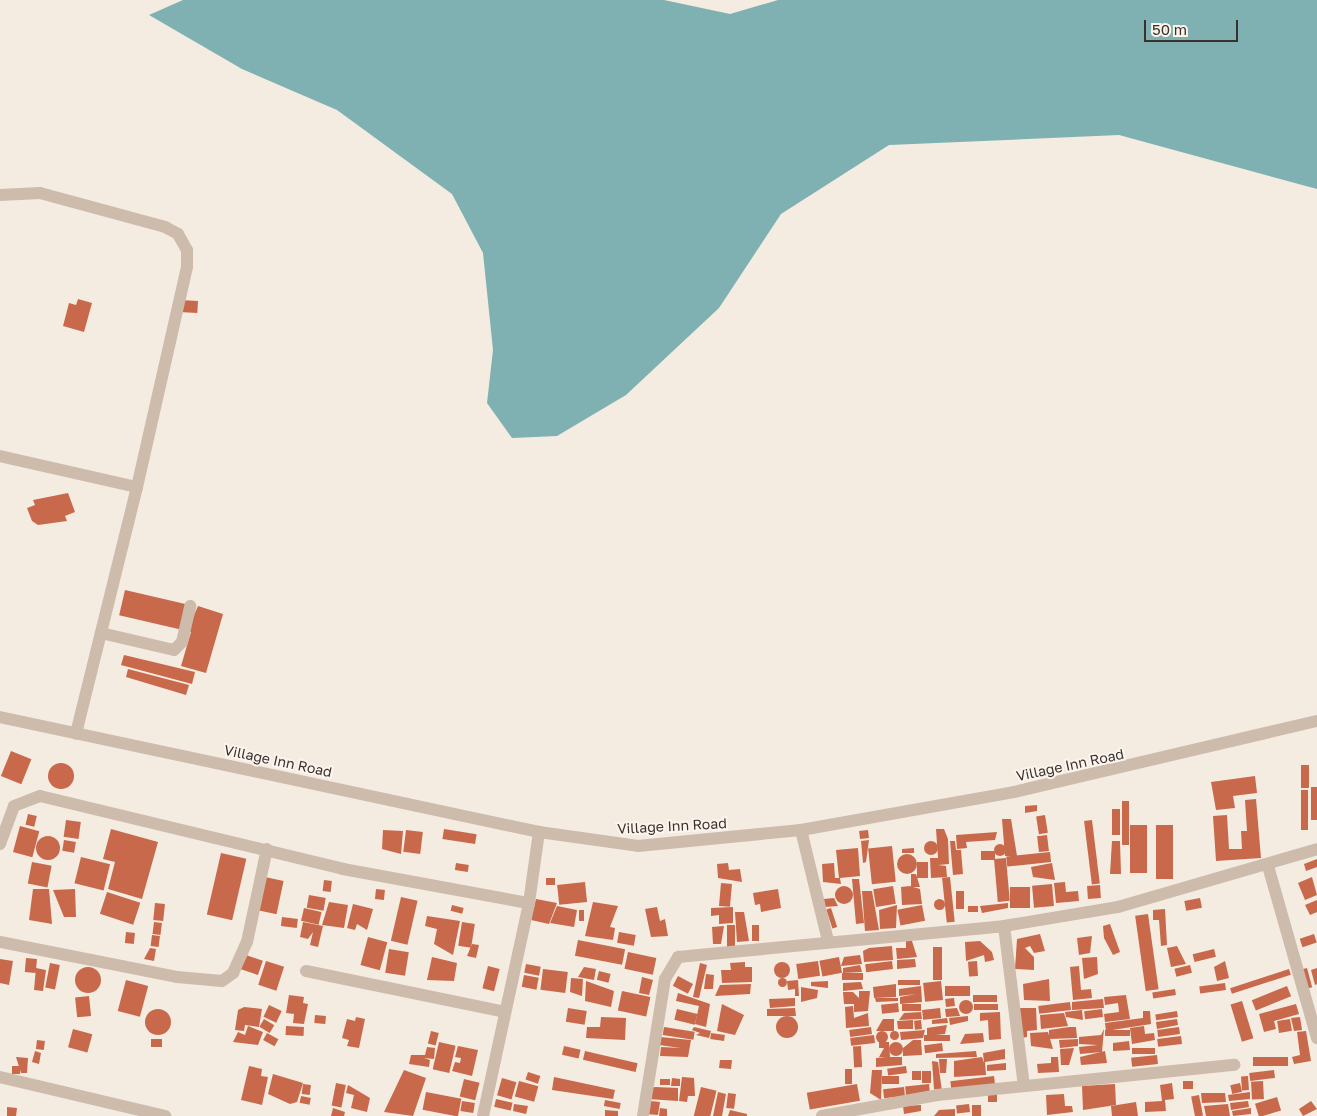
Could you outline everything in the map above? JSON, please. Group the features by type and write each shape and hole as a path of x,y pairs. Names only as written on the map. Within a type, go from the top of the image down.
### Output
{"street":[{"path":"0,195 40,193 165,227 178,234 186,250 187,267 137,487 76,734"},
{"path":"0,456 137,487"},
{"path":"101,633 174,650 182,642 190,606"},
{"name":"Village Inn Road","path":"0,717 539,832 638,846 801,830 1098,775 1317,720"},
{"path":"0,844 14,806 40,796 343,868 529,903"},
{"path":"801,830 828,941"},
{"path":"483,1116 529,903 539,832"},
{"path":"0,942 177,978 222,981 233,973 247,942 267,849"},
{"path":"643,1116 664,978 674,960 684,955 1004,926 1118,907 1268,866 1317,850"},
{"path":"1268,866 1317,1038"},
{"path":"1004,926 1024,1086"},
{"path":"306,971 505,1012"},
{"path":"822,1116 853,1107 1024,1086 1234,1065"},
{"path":"0,1077 165,1116"}],"water":[{"path":"183,0 664,0 730,14 778,0 1317,0 1317,189 1119,135 889,145 781,214 719,308 626,395 557,436 512,438 487,403 493,350 483,253 452,194 337,110 242,69 149,15"}],"building":[{"path":"78,299 92,303 84,332 63,326 69,303 76,305"},
{"path":"180,300 198,301 197,313 179,312"},
{"path":"68,493 75,512 65,516 67,521 38,525 32,521 27,508 35,505 33,500"},
{"path":"125,590 186,604 181,630 119,615"},
{"path":"198,606 223,614 206,673 181,666 191,632 187,631"},
{"path":"124,655 195,672 192,684 121,665"},
{"path":"128,669 189,685 186,695 126,677"},
{"path":"11,751 31,759 21,784 1,776"},
{"path":"61,763 70,767 74,776 70,785 61,789 52,785 48,776 52,767"},
{"path":"1301,765 1309,765 1309,788 1301,788"},
{"path":"1255,776 1257,793 1233,796 1235,808 1216,810 1211,782"},
{"path":"1311,787 1317,787 1317,820 1311,820"},
{"path":"1301,790 1308,790 1308,830 1301,830"},
{"path":"1256,799 1261,858 1216,861 1213,816 1227,815 1229,849 1242,849 1241,831 1247,831 1245,800"},
{"path":"1122,801 1129,801 1129,845 1122,845"},
{"path":"1037,805 1037,811 1025,813 1025,806"},
{"path":"1112,809 1120,809 1120,835 1112,835"},
{"path":"28,814 37,816 34,827 26,825"},
{"path":"1045,815 1048,833 1039,834 1036,816"},
{"path":"1002,819 1011,819 1017,856 1005,856"},
{"path":"66,820 81,822 78,839 64,837"},
{"path":"1092,820 1100,884 1092,884 1084,821"},
{"path":"1130,825 1147,825 1147,873 1130,873"},
{"path":"1156,825 1173,825 1173,879 1156,879"},
{"path":"20,826 39,831 32,857 13,852"},
{"path":"111,829 158,842 142,899 108,889 115,862 103,859"},
{"path":"444,829 477,834 475,844 442,839"},
{"path":"936,829 944,829 948,839 949,864 938,865 946,866 947,877 931,878 930,858 938,858"},
{"path":"383,830 403,831 401,854 382,849"},
{"path":"406,830 423,832 420,854 403,852"},
{"path":"868,830 869,838 860,839 859,831"},
{"path":"997,832 995,840 966,842 967,848 957,849 956,835"},
{"path":"1047,835 1049,851 1039,852 1037,836"},
{"path":"48,836 56,840 60,848 56,856 48,860 40,856 36,848 40,840"},
{"path":"64,840 76,842 74,853 62,851"},
{"path":"869,840 866,862 863,863 861,841"},
{"path":"928,841 934,841 938,848 934,855 928,855 924,851 924,845"},
{"path":"950,841 955,841 956,850 961,850 963,874 953,875"},
{"path":"1112,841 1120,841 1121,874 1110,874"},
{"path":"998,844 1002,844 1006,850 1002,856 998,856 994,852 994,848"},
{"path":"892,846 896,882 872,884 868,849"},
{"path":"858,848 860,876 840,878 841,884 823,882 822,864 834,863 835,878 839,878 836,850"},
{"path":"914,848 914,853 902,853 902,849"},
{"path":"981,851 995,851 995,860 981,860"},
{"path":"1050,852 1051,862 1007,867 1006,857"},
{"path":"221,853 246,859 232,920 207,914"},
{"path":"907,854 914,857 917,864 914,871 907,874 900,871 897,864 900,857"},
{"path":"81,857 110,864 104,890 74,883"},
{"path":"1006,858 1010,901 998,902 994,859"},
{"path":"1317,859 1317,867 1306,871 1304,864"},
{"path":"32,862 52,866 47,887 28,884"},
{"path":"917,862 928,862 928,878 917,878"},
{"path":"456,863 469,865 468,872 455,870"},
{"path":"728,863 729,870 740,869 742,882 718,878 717,864"},
{"path":"1052,863 1055,880 1033,877 1031,867"},
{"path":"911,874 916,874 920,887 911,887"},
{"path":"265,877 284,881 277,914 258,910"},
{"path":"950,877 955,922 947,923 942,878"},
{"path":"1312,877 1317,895 1305,900 1298,883"},
{"path":"546,878 555,878 555,885 546,885"},
{"path":"852,879 859,879 864,923 856,924"},
{"path":"324,880 332,881 331,892 323,891"},
{"path":"585,882 587,902 559,905 557,885"},
{"path":"1065,882 1066,892 1078,891 1079,901 1056,903 1054,883"},
{"path":"721,883 732,884 730,907 719,906"},
{"path":"1052,884 1054,906 1034,908 1032,886"},
{"path":"1100,885 1101,898 1088,899 1087,886"},
{"path":"844,886 850,889 853,895 850,901 844,904 838,901 835,895 838,889"},
{"path":"893,886 896,904 876,907 873,889"},
{"path":"910,886 920,889 922,904 902,905 901,887"},
{"path":"1010,887 1030,887 1030,908 1010,908"},
{"path":"33,889 49,889 52,924 29,920"},
{"path":"75,889 76,917 64,917 53,890"},
{"path":"376,889 385,890 384,900 375,899"},
{"path":"778,889 781,908 761,912 760,904 755,905 753,893"},
{"path":"862,891 872,891 879,930 865,931"},
{"path":"956,891 964,891 964,909 956,909"},
{"path":"107,892 140,903 133,925 100,914"},
{"path":"309,895 326,898 323,911 307,908"},
{"path":"401,897 418,901 407,945 391,941"},
{"path":"834,898 838,906 825,907 824,899"},
{"path":"939,898 945,904 939,910 933,904"},
{"path":"1200,898 1202,908 1186,911 1184,901"},
{"path":"536,899 557,903 549,924 531,920"},
{"path":"1317,900 1317,912 1310,915 1305,905"},
{"path":"329,902 348,905 344,928 322,925"},
{"path":"593,902 618,906 610,927 615,928 613,940 585,936"},
{"path":"155,903 165,904 163,921 153,920"},
{"path":"1008,903 1008,908 982,913 980,906"},
{"path":"353,904 373,909 367,930 357,924 355,930 347,928"},
{"path":"452,905 464,908 462,914 451,911"},
{"path":"897,905 896,928 880,929 879,910"},
{"path":"922,905 925,921 901,925 897,910"},
{"path":"557,906 577,910 574,927 550,923"},
{"path":"968,906 978,906 978,912 968,912"},
{"path":"657,907 660,921 665,919 668,936 651,937 645,909"},
{"path":"733,907 733,923 719,924 719,915 711,916 711,908"},
{"path":"304,908 322,912 319,925 301,921"},
{"path":"831,908 837,927 832,929 826,910"},
{"path":"1165,909 1167,945 1161,946 1159,920 1153,920 1153,910"},
{"path":"579,910 584,910 584,921 579,921"},
{"path":"735,912 744,912 749,941 737,942"},
{"path":"1148,914 1159,989 1146,991 1135,916"},
{"path":"427,916 460,921 453,955 434,944 437,929 425,926"},
{"path":"282,917 298,919 297,928 281,926"},
{"path":"154,922 162,923 160,935 153,934"},
{"path":"303,922 323,926 318,947 310,945 313,932 308,939 300,937"},
{"path":"462,922 475,924 471,948 458,946"},
{"path":"1110,924 1120,952 1113,955 1104,938 1103,926"},
{"path":"727,925 735,925 735,948 727,948"},
{"path":"752,925 759,925 759,941 752,941"},
{"path":"724,926 721,944 713,944 712,927"},
{"path":"126,932 135,933 134,944 125,943"},
{"path":"619,932 636,935 634,946 617,943"},
{"path":"1040,934 1045,951 1034,953 1030,946 1025,948 1034,957 1034,970 1015,969 1017,939"},
{"path":"1314,934 1317,943 1303,947 1300,939"},
{"path":"152,935 160,936 159,947 151,946"},
{"path":"1092,936 1090,953 1079,955 1077,938"},
{"path":"368,937 387,942 380,970 360,965"},
{"path":"578,940 625,949 622,965 575,956"},
{"path":"906,941 912,941 917,957 897,959 896,948 906,948"},
{"path":"980,941 992,952 994,960 985,962 984,955 966,961 965,942"},
{"path":"472,944 479,945 476,958 467,956"},
{"path":"892,946 893,960 864,962 863,951 869,948"},
{"path":"1177,946 1186,964 1171,967 1167,948"},
{"path":"933,947 942,947 942,980 933,980"},
{"path":"150,948 156,949 154,961 144,959"},
{"path":"389,949 409,952 405,976 385,973"},
{"path":"1214,949 1216,957 1195,962 1193,954"},
{"path":"628,952 656,958 653,975 624,969"},
{"path":"243,954 263,961 258,975 238,968"},
{"path":"860,955 862,964 841,966 844,957"},
{"path":"432,957 457,963 454,981 427,980"},
{"path":"839,957 842,973 822,977 819,961"},
{"path":"1097,957 1098,974 1084,979 1082,958"},
{"path":"26,958 37,959 36,973 25,972"},
{"path":"0,959 13,961 9,985 0,983"},
{"path":"915,959 916,967 897,969 897,960"},
{"path":"266,961 284,967 276,991 258,985"},
{"path":"818,961 820,976 798,979 796,964"},
{"path":"892,961 893,969 866,972 865,964"},
{"path":"977,961 978,976 969,977 968,962"},
{"path":"1225,961 1229,978 1217,981 1214,967"},
{"path":"745,962 745,967 752,967 752,982 722,983 721,970 731,970 730,963"},
{"path":"779,962 785,962 790,967 788,976 779,978 774,973 774,967"},
{"path":"50,963 60,965 55,989 45,988"},
{"path":"700,963 707,965 699,998 693,997"},
{"path":"526,964 541,967 539,976 524,973"},
{"path":"860,965 862,972 843,973 843,968"},
{"path":"1190,965 1192,973 1176,977 1174,969"},
{"path":"488,966 500,969 494,991 482,988"},
{"path":"1079,966 1081,990 1091,989 1092,998 1073,1000 1070,967"},
{"path":"88,967 97,971 101,980 97,989 88,993 79,989 75,980 79,971"},
{"path":"584,967 596,969 594,980 578,977"},
{"path":"36,968 46,970 43,991 34,990"},
{"path":"1307,968 1312,987 1306,989 1301,970"},
{"path":"1317,968 1317,984 1315,985 1311,970"},
{"path":"543,969 568,972 565,993 540,990"},
{"path":"1289,969 1291,975 1232,994 1230,988"},
{"path":"599,971 611,974 608,983 597,980"},
{"path":"842,973 863,973 863,980 842,980"},
{"path":"706,974 714,975 713,989 704,989"},
{"path":"524,975 539,978 536,990 522,987"},
{"path":"678,976 693,984 688,994 673,986"},
{"path":"642,977 653,980 649,995 639,993"},
{"path":"571,978 583,979 582,996 570,992"},
{"path":"782,978 786,982 782,986 778,982"},
{"path":"1049,979 1050,1001 1024,1000 1023,984"},
{"path":"126,980 148,986 140,1017 118,1011"},
{"path":"798,980 799,996 795,996 795,989 788,990 787,981"},
{"path":"898,980 920,980 920,985 898,985"},
{"path":"586,981 614,991 611,1007 585,1001"},
{"path":"828,981 828,988 811,986 811,982"},
{"path":"941,981 943,1000 925,1002 923,983"},
{"path":"861,982 863,989 843,991 843,983"},
{"path":"1225,983 1226,990 1200,994 1199,987"},
{"path":"751,984 750,994 715,996 720,985"},
{"path":"896,984 896,997 874,998 873,987"},
{"path":"921,986 922,1002 900,1004 900,997 916,994 899,996 899,989"},
{"path":"945,986 970,986 970,996 945,996"},
{"path":"1287,986 1291,996 1256,1010 1252,1000"},
{"path":"801,987 818,990 817,998 801,1002"},
{"path":"1175,989 1176,995 1153,999 1152,993"},
{"path":"622,991 650,997 646,1017 618,1011"},
{"path":"859,991 870,991 868,1011 854,1012 854,1004 844,1004 843,992 853,992 859,998"},
{"path":"678,993 710,1004 706,1027 695,1024 699,1006 676,1001"},
{"path":"289,995 304,997 303,1003 308,1004 304,1024 293,1023 294,1014 286,1013"},
{"path":"973,995 997,995 997,1002 973,1002"},
{"path":"1126,995 1130,1019 1105,1022 1104,1014 1119,1012 1118,1003 1105,1005 1104,997"},
{"path":"89,996 91,1016 77,1017 75,997"},
{"path":"795,998 795,1006 770,1008 769,999"},
{"path":"875,998 898,998 898,1001 876,1002"},
{"path":"954,998 955,1006 946,1007 945,999"},
{"path":"1103,999 1104,1008 1072,1010 1072,1002"},
{"path":"966,1000 971,1002 973,1007 971,1012 966,1014 961,1012 959,1007 961,1002"},
{"path":"1242,1001 1253,1038 1242,1042 1231,1005"},
{"path":"1070,1002 1071,1010 1039,1014 1038,1006"},
{"path":"898,1003 899,1012 882,1014 881,1005"},
{"path":"722,1004 744,1015 735,1035 717,1031"},
{"path":"902,1004 921,1004 921,1011 902,1011"},
{"path":"974,1004 998,1004 998,1010 974,1010"},
{"path":"1296,1004 1299,1014 1274,1021 1276,1029 1264,1032 1259,1014"},
{"path":"269,1005 282,1011 276,1023 264,1017"},
{"path":"853,1006 854,1018 868,1013 869,1026 846,1028 845,1007"},
{"path":"244,1007 262,1009 259,1027 245,1025 244,1031 235,1030 238,1010"},
{"path":"568,1008 587,1011 585,1025 566,1022"},
{"path":"795,1008 796,1016 767,1016 767,1009"},
{"path":"940,1008 941,1018 923,1020 922,1010"},
{"path":"957,1008 960,1016 946,1017 945,1009"},
{"path":"1018,1008 1036,1008 1037,1030 1027,1031 1027,1037 1022,1038"},
{"path":"158,1009 167,1013 171,1022 167,1031 158,1035 149,1031 145,1022 149,1013"},
{"path":"677,1009 697,1014 695,1025 674,1020"},
{"path":"1102,1009 1103,1017 1085,1019 1084,1011"},
{"path":"1082,1010 1083,1020 1066,1017 1065,1012"},
{"path":"1143,1011 1150,1011 1151,1024 1106,1031 1105,1023 1143,1018"},
{"path":"1177,1011 1178,1017 1156,1020 1155,1014"},
{"path":"921,1012 922,1019 899,1020 904,1013"},
{"path":"1000,1012 1001,1039 989,1040 988,1020 980,1021 980,1013"},
{"path":"1064,1013 1068,1026 1041,1029 1040,1015"},
{"path":"315,1015 326,1016 325,1024 314,1023"},
{"path":"787,1016 795,1019 798,1027 795,1035 787,1038 779,1035 776,1027 779,1019"},
{"path":"968,1016 968,1021 950,1025 949,1018"},
{"path":"356,1017 365,1019 359,1048 347,1046 349,1040 342,1038 347,1019 355,1021"},
{"path":"601,1017 626,1018 625,1040 586,1038 587,1027 600,1027"},
{"path":"1300,1017 1302,1030 1294,1031 1291,1018"},
{"path":"947,1018 948,1023 932,1024 932,1020"},
{"path":"264,1019 274,1025 270,1033 259,1027"},
{"path":"883,1019 894,1019 894,1031 876,1031"},
{"path":"1177,1019 1178,1025 1157,1029 1156,1022"},
{"path":"1290,1019 1292,1031 1279,1033 1277,1021"},
{"path":"913,1020 913,1029 898,1029 897,1021"},
{"path":"921,1020 922,1029 915,1030 914,1021"},
{"path":"947,1025 945,1034 927,1036 927,1028"},
{"path":"248,1026 263,1032 258,1045 233,1042 238,1032 245,1035"},
{"path":"286,1026 304,1027 304,1036 286,1035"},
{"path":"1144,1026 1145,1034 1154,1033 1155,1040 1132,1044 1130,1028"},
{"path":"664,1027 695,1032 693,1040 663,1035"},
{"path":"694,1027 711,1031 709,1038 696,1035 700,1033 692,1030"},
{"path":"871,1027 872,1034 850,1037 849,1030"},
{"path":"1076,1027 1077,1038 1049,1039 1049,1030"},
{"path":"1179,1027 1180,1034 1158,1037 1157,1030"},
{"path":"73,1029 92,1034 87,1053 68,1047"},
{"path":"1104,1029 1102,1052 1080,1054 1079,1047 1098,1045 1079,1044 1079,1037 1101,1035"},
{"path":"894,1030 899,1035 894,1040 889,1035"},
{"path":"925,1030 923,1038 901,1040 900,1032"},
{"path":"1105,1030 1130,1030 1130,1036 1105,1036"},
{"path":"431,1031 439,1033 436,1046 428,1044"},
{"path":"882,1031 888,1037 882,1043 876,1037"},
{"path":"1306,1031 1311,1061 1294,1064 1292,1057 1300,1055 1297,1032"},
{"path":"1048,1032 1053,1049 1031,1046 1030,1033"},
{"path":"267,1033 278,1039 274,1046 263,1040"},
{"path":"711,1033 725,1035 724,1041 710,1039"},
{"path":"983,1033 984,1042 960,1044 965,1034"},
{"path":"874,1035 875,1043 851,1046 850,1038"},
{"path":"924,1035 950,1035 950,1041 924,1041"},
{"path":"1181,1036 1182,1044 1158,1047 1157,1039"},
{"path":"660,1037 691,1040 688,1057 660,1056 661,1047 681,1048 659,1045"},
{"path":"151,1039 162,1039 162,1047 151,1047"},
{"path":"1078,1039 1078,1046 1060,1048 1059,1040"},
{"path":"37,1040 45,1041 44,1050 36,1049"},
{"path":"913,1040 921,1040 922,1055 903,1056 903,1048"},
{"path":"1129,1041 1130,1050 1113,1051 1113,1043"},
{"path":"439,1042 456,1046 449,1073 433,1069"},
{"path":"879,1042 889,1042 890,1057 902,1057 902,1065 876,1067 876,1058 886,1057 879,1057 884,1048 879,1048"},
{"path":"896,1042 901,1044 903,1049 901,1054 896,1056 891,1054 889,1049 891,1044"},
{"path":"942,1043 943,1051 925,1053 924,1045"},
{"path":"458,1046 478,1050 472,1076 452,1071 455,1062 460,1063 461,1058 455,1057"},
{"path":"564,1046 581,1050 579,1059 562,1055"},
{"path":"853,1046 861,1046 862,1067 854,1067"},
{"path":"427,1047 435,1048 434,1059 424,1058 430,1060 429,1067 409,1064 411,1055 425,1055"},
{"path":"1074,1048 1069,1065 1061,1065 1060,1049"},
{"path":"1132,1048 1155,1048 1155,1054 1132,1054"},
{"path":"1005,1049 1005,1059 985,1062 986,1075 954,1077 954,1061 982,1057 984,1063 983,1053"},
{"path":"35,1051 41,1053 39,1064 32,1062"},
{"path":"585,1051 638,1063 636,1072 583,1060"},
{"path":"976,1051 977,1057 936,1058 936,1054"},
{"path":"1105,1051 1107,1063 1081,1065 1080,1057"},
{"path":"1157,1055 1158,1064 1132,1067 1131,1058"},
{"path":"16,1057 28,1058 27,1073 21,1073"},
{"path":"1051,1057 1058,1057 1059,1072 1038,1073 1037,1064 1051,1063"},
{"path":"1253,1057 1288,1057 1288,1066 1253,1066"},
{"path":"939,1059 947,1059 946,1073 940,1073"},
{"path":"720,1060 732,1060 731,1069 719,1068"},
{"path":"932,1061 938,1062 942,1091 934,1089"},
{"path":"1006,1063 1006,1070 987,1071 987,1065"},
{"path":"12,1066 20,1066 20,1074 12,1074"},
{"path":"249,1066 262,1069 261,1076 268,1077 262,1105 241,1100"},
{"path":"906,1066 907,1073 888,1076 887,1069"},
{"path":"845,1069 852,1069 852,1084 845,1084"},
{"path":"404,1070 426,1078 413,1116 384,1112"},
{"path":"872,1070 882,1070 881,1100 870,1093"},
{"path":"1274,1070 1275,1078 1250,1081 1249,1073"},
{"path":"912,1071 921,1071 921,1080 912,1080"},
{"path":"922,1071 931,1071 931,1083 922,1083"},
{"path":"528,1072 540,1076 538,1084 526,1080"},
{"path":"273,1074 303,1083 297,1102 290,1104 268,1094"},
{"path":"882,1076 899,1076 899,1084 882,1084"},
{"path":"994,1076 995,1084 951,1089 950,1081"},
{"path":"1241,1076 1248,1076 1249,1090 1242,1090"},
{"path":"554,1077 615,1090 613,1099 552,1090"},
{"path":"682,1077 694,1078 695,1096 688,1096 687,1102 679,1101"},
{"path":"502,1078 516,1082 511,1099 497,1095"},
{"path":"672,1078 680,1079 680,1086 671,1086"},
{"path":"464,1079 480,1083 475,1100 460,1096"},
{"path":"660,1079 670,1079 670,1085 660,1085"},
{"path":"519,1081 538,1086 534,1102 515,1096"},
{"path":"1183,1081 1193,1081 1193,1089 1183,1089"},
{"path":"1263,1081 1264,1099 1252,1100 1251,1082"},
{"path":"336,1083 346,1085 341,1107 332,1106"},
{"path":"1172,1083 1174,1099 1165,1100 1166,1111 1145,1112 1145,1102 1162,1101 1160,1085"},
{"path":"1240,1083 1242,1092 1232,1094 1230,1085"},
{"path":"303,1084 311,1085 310,1095 302,1094"},
{"path":"857,1084 860,1101 810,1110 807,1093"},
{"path":"929,1084 930,1093 906,1095 905,1087"},
{"path":"1115,1084 1116,1105 1083,1110 1082,1086"},
{"path":"348,1085 370,1098 367,1112 351,1108 354,1095 346,1093"},
{"path":"655,1087 678,1088 678,1101 648,1099 649,1089"},
{"path":"701,1087 717,1091 710,1116 694,1116"},
{"path":"904,1087 905,1096 884,1098 883,1089"},
{"path":"426,1092 461,1099 458,1116 423,1110"},
{"path":"718,1092 726,1094 722,1116 713,1116"},
{"path":"1250,1092 1250,1099 1229,1101 1228,1095"},
{"path":"728,1093 736,1094 734,1109 726,1108"},
{"path":"1201,1093 1225,1093 1226,1102 1202,1103"},
{"path":"1064,1094 1065,1106 1072,1106 1073,1112 1047,1115 1046,1095"},
{"path":"988,1095 997,1095 997,1102 988,1102"},
{"path":"1199,1095 1203,1116 1195,1116 1191,1097"},
{"path":"301,1096 311,1098 309,1105 300,1103"},
{"path":"1277,1097 1281,1110 1259,1116 1255,1104"},
{"path":"496,1099 513,1103 511,1111 494,1107"},
{"path":"605,1100 621,1103 620,1109 604,1106"},
{"path":"462,1101 475,1103 473,1113 460,1111"},
{"path":"651,1101 660,1102 658,1115 646,1114"},
{"path":"1248,1101 1249,1107 1231,1110 1230,1103"},
{"path":"1311,1101 1317,1109 1303,1116 1299,1109"},
{"path":"1136,1102 1138,1116 1112,1116 1111,1106"},
{"path":"514,1104 528,1106 526,1114 513,1111"},
{"path":"969,1104 970,1112 957,1114 956,1106"},
{"path":"1228,1104 1230,1116 1206,1116 1204,1106"},
{"path":"921,1105 921,1111 904,1114 903,1106"},
{"path":"972,1105 981,1105 981,1116 972,1116"},
{"path":"7,1107 17,1108 16,1116 7,1116"},
{"path":"333,1108 345,1112 344,1116 331,1116"},
{"path":"660,1108 667,1109 667,1116 659,1116"},
{"path":"1251,1108 1251,1114 1233,1116 1232,1111"},
{"path":"955,1109 955,1116 934,1116 939,1110"},
{"path":"605,1110 618,1111 618,1116 605,1116"},
{"path":"730,1110 747,1114 747,1116 728,1116"}]}
